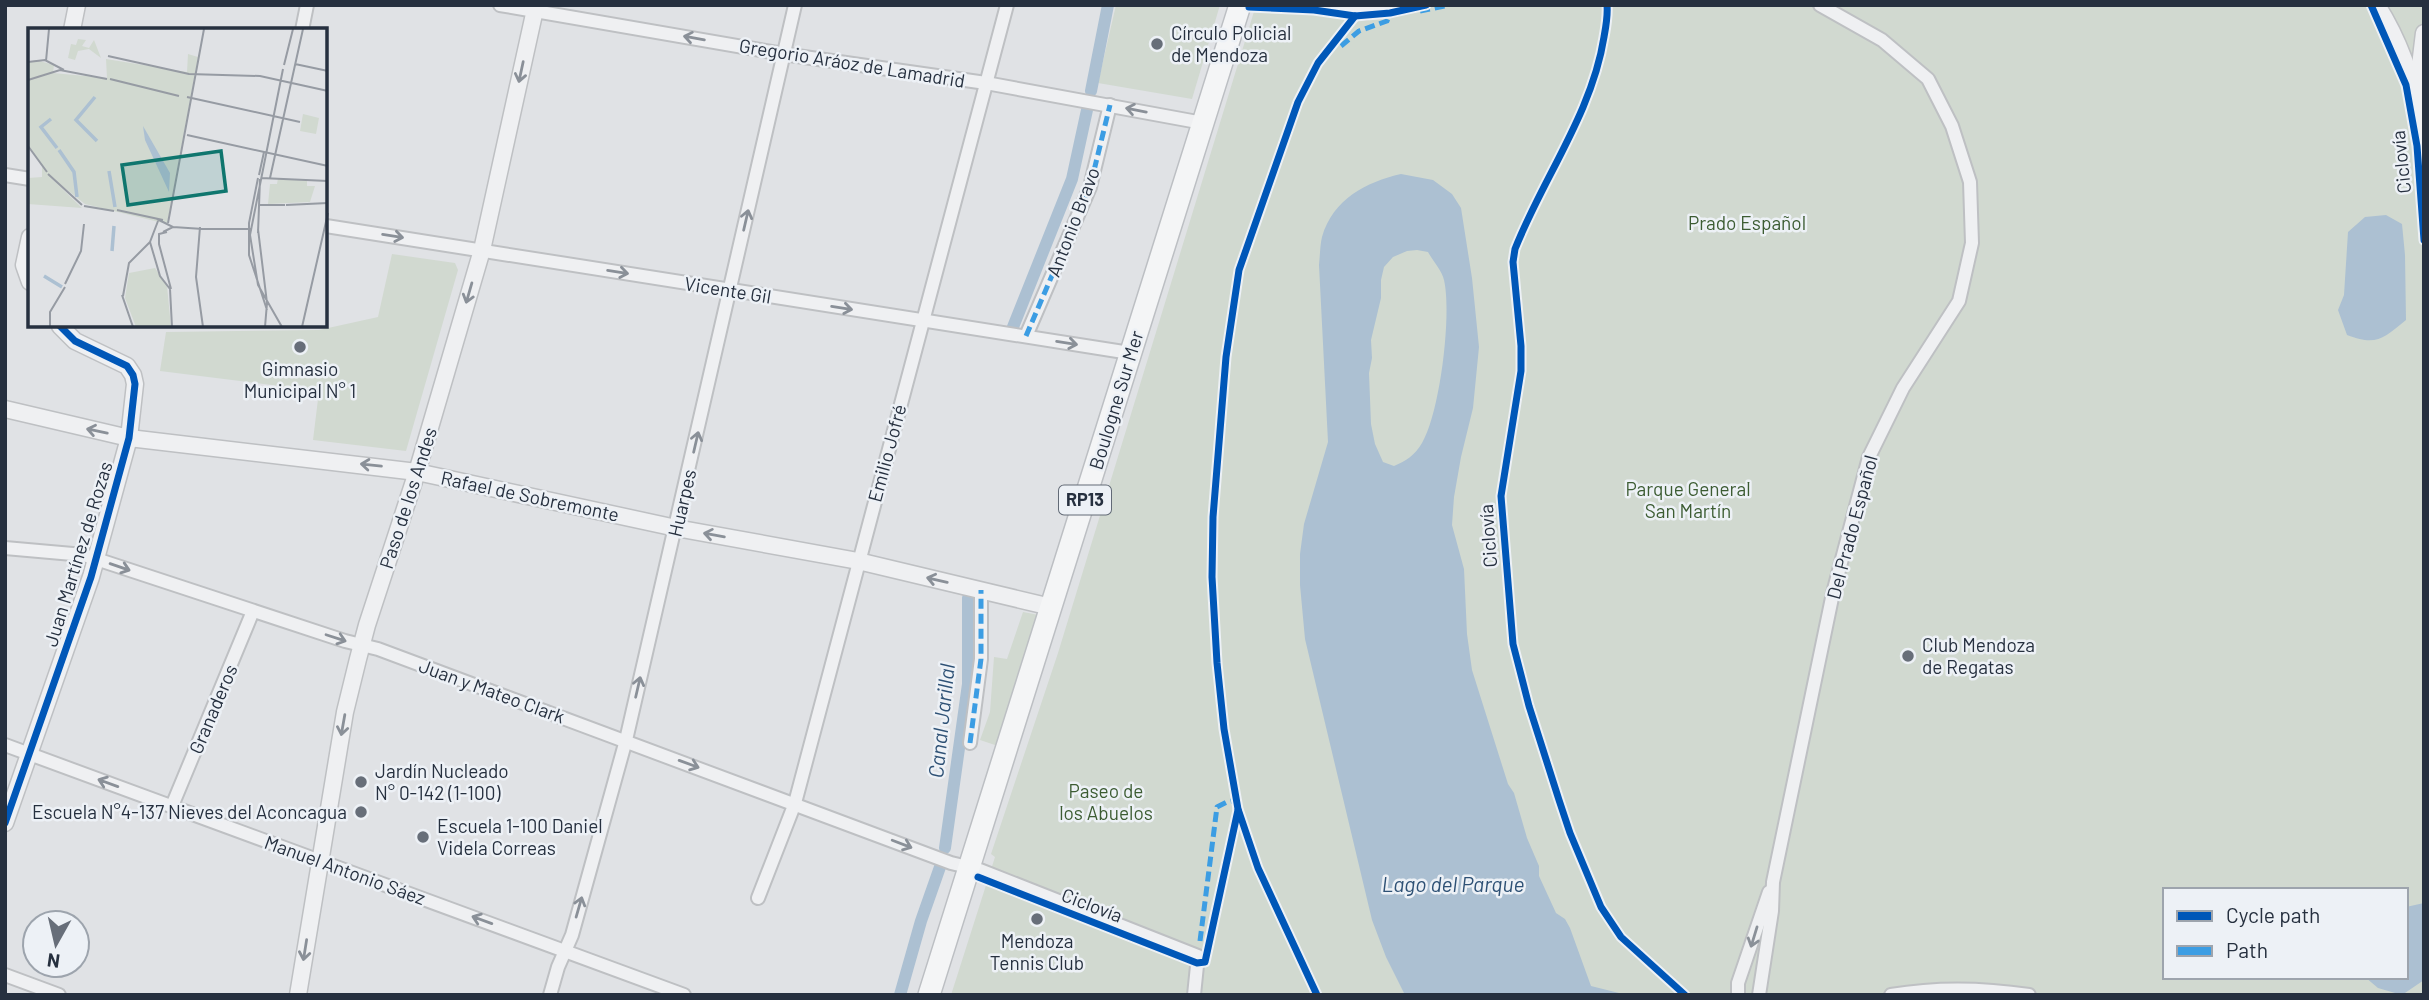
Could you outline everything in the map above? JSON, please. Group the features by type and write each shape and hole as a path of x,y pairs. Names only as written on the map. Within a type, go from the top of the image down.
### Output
{"main road":[{"name":"Boulogne Sur Mer","path":"929,995 1240,5"}],"street":[{"path":"72,28 77,5"},
{"path":"302,28 307,5"},
{"name":"Gregorio Aráoz de Lamadrid","path":"500,5 535,8 783,54 986,83 1203,123"},
{"name":"Huarpes","path":"550,995 572,935 626,740 794,5"},
{"name":"Emilio Jofré","path":"758,898 795,803 1007,5"},
{"path":"1323,5 1366,11 1376,5"},
{"name":"Del Prado Español","path":"1736,994 1773,882 1833,593 1870,457 1903,388 1959,301 1972,243 1970,182 1952,126 1928,79 1881,40 1820,5"},
{"path":"2378,5 2403,54 2416,99 2424,143"},
{"name":"Paso de los Andes","path":"298,995 345,712 361,645 417,472 482,250 535,8"},
{"path":"2416,99 2424,33"},
{"name":"Antonio Bravo","path":"1026,336 1090,187 1110,105"},
{"path":"5,175 28,178"},
{"name":"Vicente Gil","path":"327,226 1130,353"},
{"path":"28,246 24,265 28,276"},
{"name":"Juan Martínez de Rozas","path":"5,823 96,559 129,438 135,384 133,375 127,366 75,341 61,327"},
{"name":"Rafael de Sobremonte","path":"5,409 129,438 417,472 676,528 858,561 1051,607"},
{"name":"Juan y Mateo Clark","path":"5,548 70,552 96,559 378,649 969,869 980,870 1198,956 1194,995"},
{"path":"970,743 981,659 981,590"},
{"name":"Granaderos","path":"172,806 253,611"},
{"name":"Manuel Antonio Sáez","path":"5,745 684,995"},
{"name":"Del Prado Español","path":"1756,995 1772,911 1773,882"},
{"path":"5,975 59,995"},
{"path":"1891,995 1986,988 2029,995"},
{"path":"1736,994 1749,992 1756,995"}],"green space":[{"name":"Círculo Policial de Mendoza","path":"1116,5 1220,5 1192,99 1098,83"},
{"name":"Parque General San Martín","path":"1256,5 2424,5 2424,995 951,995 995,857 991,854 1058,653"},
{"name":"Gimnasio Municipal N° 1","path":"392,254 455,263 458,270 406,451 313,440 319,391 160,371 166,332 319,330 378,317"},
{"path":"1023,612 1039,615 998,746 980,740 990,712 994,657 1007,659"}],"water":[{"name":"Lago del Parque","path":"1401,174 1433,180 1452,194 1461,208 1479,347 1473,408 1461,457 1452,525 1464,569 1467,634 1472,670 1508,784 1514,793 1527,838 1539,866 1539,876 1556,913 1565,919 1570,928 1591,986 1627,995 1405,995 1372,920 1305,639 1300,554 1304,524 1328,442 1319,265 1322,237 1334,212 1343,202 1364,187","holes":["1407,251 1428,252 1443,277 1446,296 1443,363 1434,410 1422,443 1410,457 1394,466 1383,462 1375,444 1371,424 1371,340 1381,298 1384,267 1393,257"]},
{"path":"2386,215 2402,224 2406,320 2379,339 2365,340 2347,335 2338,310 2344,295 2348,232 2365,217"},
{"path":"2424,903 2424,980 2402,995 2378,988 2367,979 2408,979 2408,907"}],"waterway":[{"name":"Canal Jarillal","path":"1091,91 1108,5"},
{"name":"Canal Jarillal","path":"1013,327 1072,179 1087,110"},
{"name":"Canal Jarillal","path":"945,848 968,684 968,598"},
{"name":"Canal Jarillal","path":"900,995 940,867"}],"marked path":[{"path":"1420,11 1449,5"},
{"path":"1341,46 1359,31 1387,21 1389,16"},
{"path":"1026,336 1090,187 1110,105"},
{"path":"970,743 981,659 981,590"},
{"path":"1200,941 1217,807 1242,799"}],"cycle path":[{"path":"1249,7 1314,10 1355,16 1390,13 1426,5"},
{"name":"Ciclovía","path":"1607,5 1604,37 1589,92 1515,249 1513,262 1521,371 1501,496 1513,644 1529,706 1570,833 1601,907 1621,937 1685,995"},
{"name":"Ciclovía","path":"2371,5 2406,85 2417,146 2424,240"},
{"path":"1317,995 1258,868 1238,809 1224,729 1217,663 1212,577 1213,517 1226,357 1239,270 1298,102 1318,63 1355,16"},
{"path":"5,823 91,577 129,438 135,384 133,375 127,366 75,341 61,327"},
{"name":"Ciclovía","path":"978,877 1197,963 1205,962 1238,810"}],"place":[{"name":"Círculo Policial de Mendoza","path":"1157,44"},
{"name":"Gimnasio Municipal N° 1","path":"300,347"},
{"name":"Club Mendoza de Regatas","path":"1908,656"},
{"name":"Jardín Nucleado N° 0-142 (1-100)","path":"361,782"},
{"name":"Escuela N°4-137 Nieves del Aconcagua","path":"361,812"},
{"name":"Escuela 1-100 Daniel Videla Correas","path":"423,837"},
{"name":"Mendoza Tennis Club","path":"1037,919"}],"park label":[{"name":"Prado Español","path":"1747,223"},
{"name":"Paseo de los Abuelos","path":"1106,802"}]}
